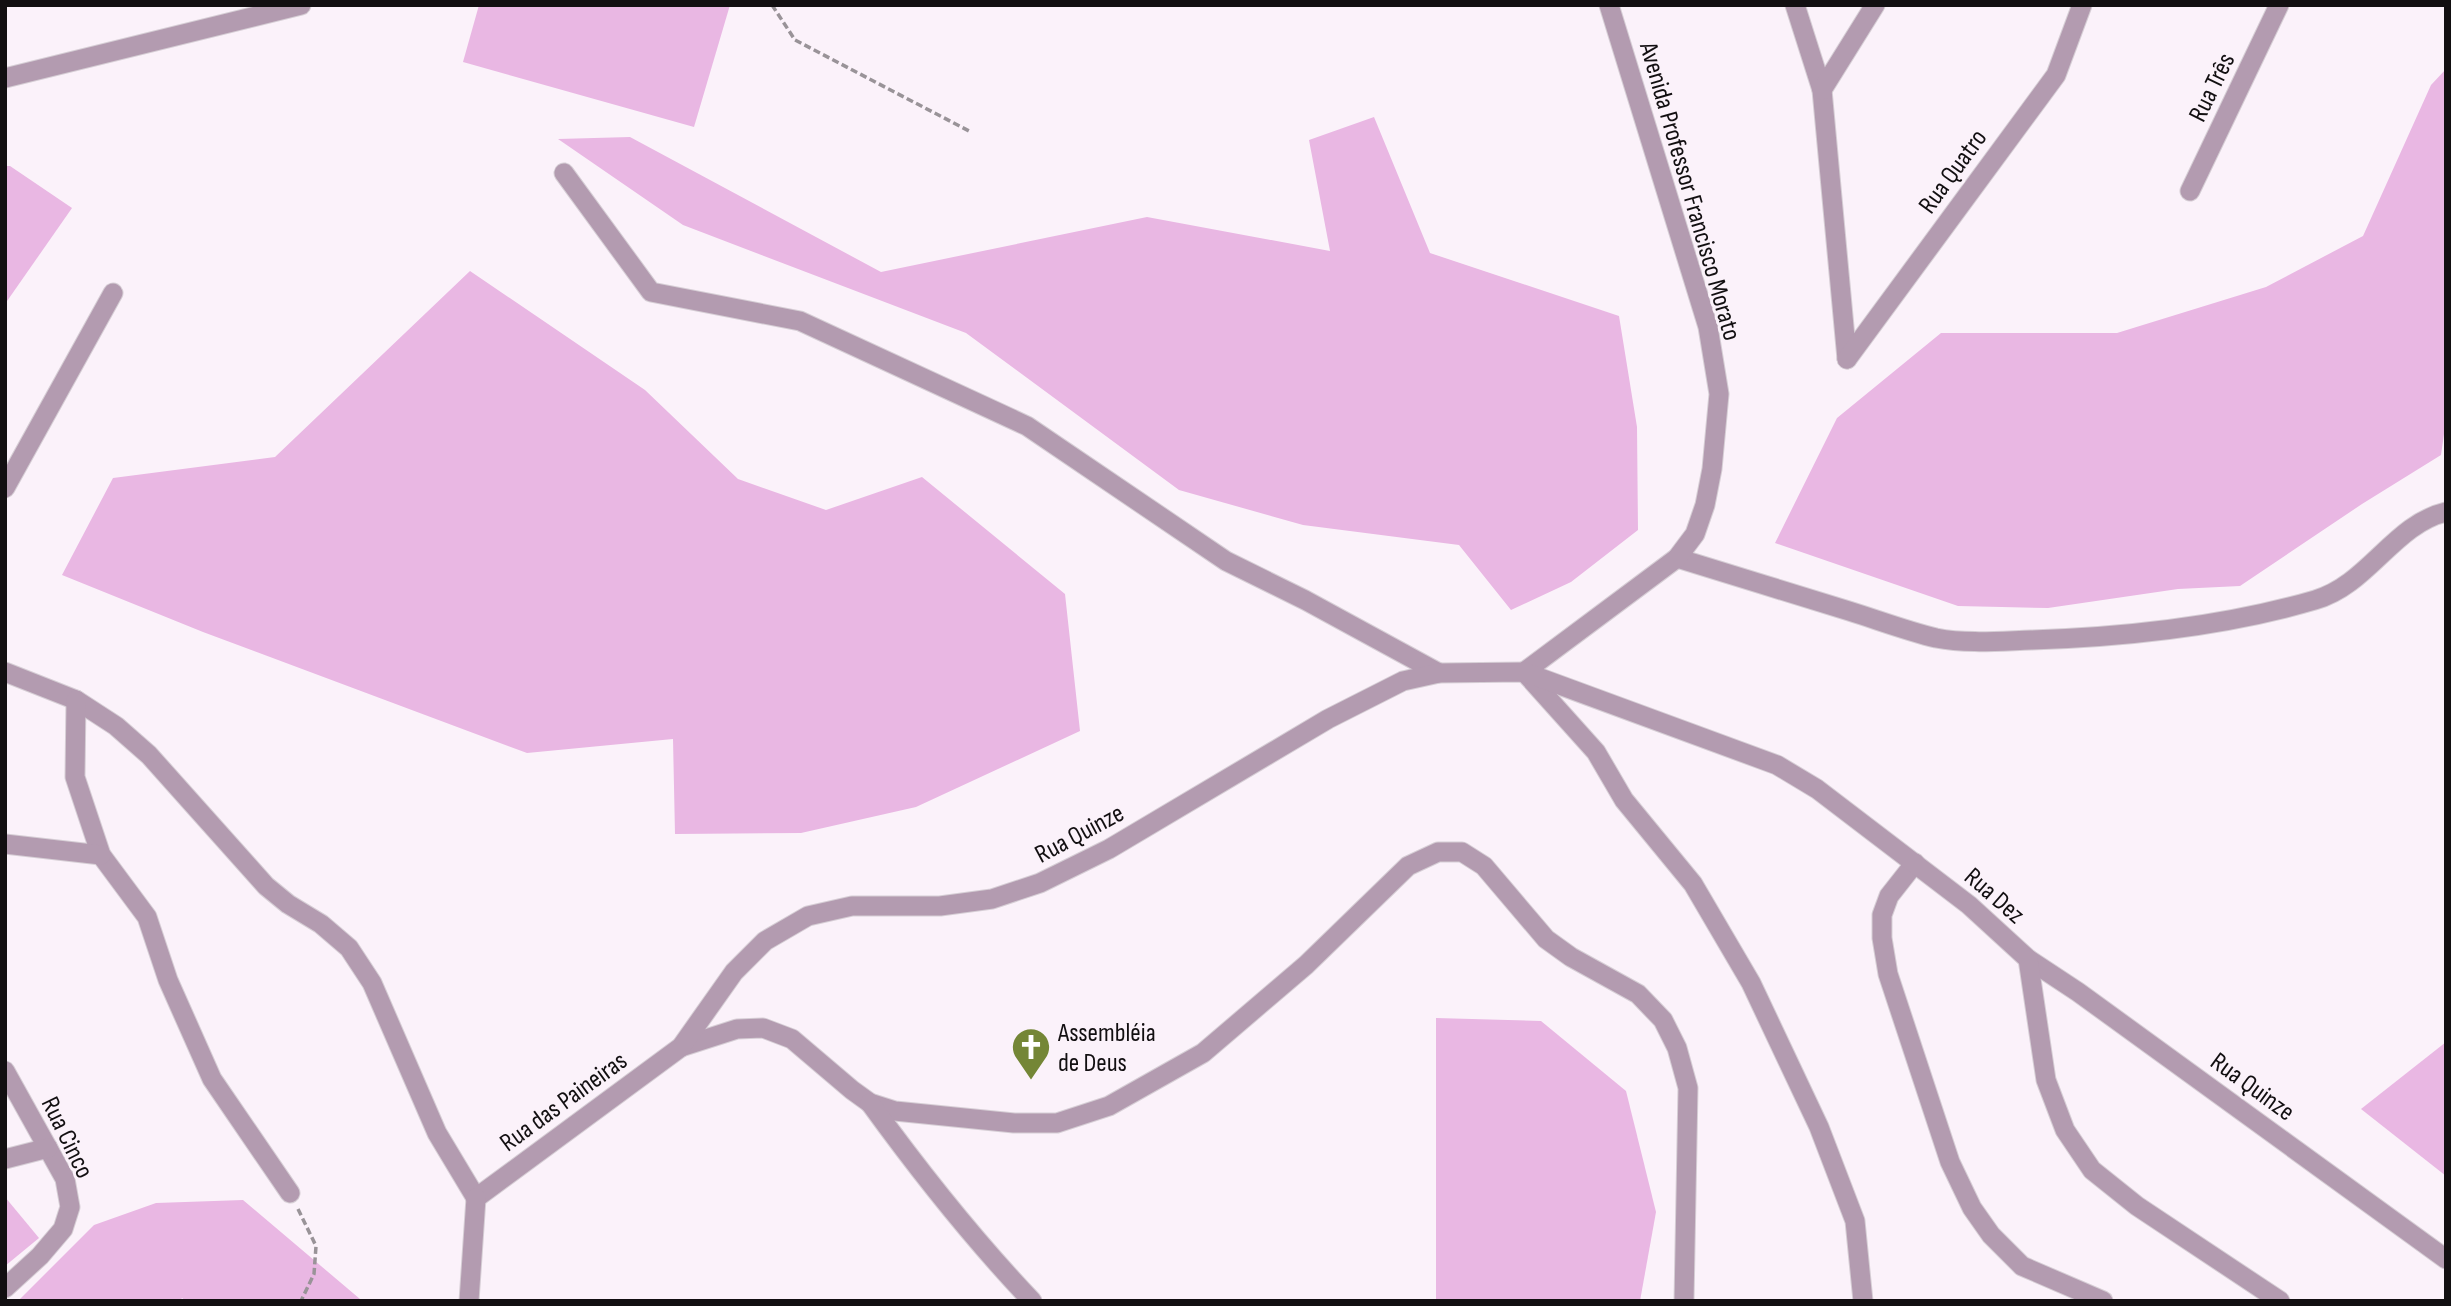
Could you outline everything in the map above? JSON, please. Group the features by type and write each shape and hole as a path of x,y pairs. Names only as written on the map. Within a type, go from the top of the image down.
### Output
{"street":[{"path":"5,78 301,5"},
{"name":"Avenida Professor Francisco Morato","path":"1524,672 1677,558 1695,534 1705,505 1712,469 1719,394 1708,327 1609,5"},
{"path":"1795,5 1822,90"},
{"path":"1822,90 1875,5"},
{"name":"Rua Quatro","path":"1822,90 1847,359 2056,75 2082,5"},
{"name":"Rua Três","path":"2190,191 2279,5"},
{"path":"564,173 651,292 800,321 1027,426 1226,561 1305,600 1439,674"},
{"path":"5,488 113,293"},
{"path":"1677,558 1937,638 1987,642 2084,638 2198,625 2319,599 2369,569 2413,527 2433,515 2446,512"},
{"path":"5,672 76,700 116,726 149,755 266,886 288,904 321,924 349,948 372,983 437,1133 476,1199 469,1301"},
{"path":"1524,672 1595,752 1625,800 1693,884 1751,983 1819,1127 1855,1221 1864,1301"},
{"name":"Rua Quinze","path":"681,1047 734,972 765,941 808,916 852,906 940,906 979,901 1040,883 1109,849 1328,719 1403,681 1439,674 1524,672"},
{"name":"Rua Dez","path":"1524,672 1777,765 1818,789 1969,905 2028,959 2046,1080 2065,1130 2092,1170 2137,1206 2280,1301"},
{"path":"76,700 75,777 101,855 147,916 168,980 212,1079 290,1193"},
{"path":"5,844 101,855"},
{"path":"681,1047 737,1029 763,1028 792,1040 870,1103 895,1111 1057,1124 1109,1106 1203,1053 1306,965 1408,866 1438,852 1462,852 1484,866 1546,939 1571,957 1638,994 1663,1020 1678,1048 1688,1088 1684,1301"},
{"path":"1915,863 1889,896 1882,915 1882,938 1888,974 1950,1162 1972,1208 1991,1235 2022,1266 2103,1301"},
{"name":"Rua Quinze","path":"2028,959 2078,992 2446,1259"},
{"name":"Rua das Paineiras","path":"476,1199 681,1047"},
{"name":"Rua Cinco","path":"5,1071 65,1179 70,1207 62,1229 40,1256 5,1288"},
{"path":"870,1103 918,1169 995,1262 1032,1301"},
{"path":"5,1159 48,1148"}],"path":[{"path":"772,5 795,40 969,131"},
{"path":"290,1193 316,1246 314,1274 301,1301"}],"shaded area":[{"path":"479,5 730,5 694,127 463,62"},
{"path":"2446,69 2446,420 2441,455 2240,586 2178,589 2048,608 1958,606 1775,543 1837,418 1941,333 2117,333 2266,287 2363,236 2431,85"},
{"path":"1374,117 1430,253 1619,316 1637,427 1638,530 1571,582 1511,610 1459,545 1303,525 1179,490 966,333 683,225 558,139 630,137 881,272 1147,217 1330,251 1309,140"},
{"path":"5,166 10,166 72,208 5,304"},
{"path":"470,271 645,390 738,479 826,510 922,477 1065,594 1080,731 916,807 801,833 675,834 673,739 527,753 203,632 62,575 113,478 275,457"},
{"path":"1436,1018 1541,1021 1626,1091 1656,1212 1640,1301 1436,1301"},
{"path":"2446,1042 2446,1176 2361,1109"},
{"path":"5,1197 39,1238 5,1266"},
{"path":"243,1200 360,1299 18,1301 94,1225 156,1203"}],"place":[{"name":"Assembléia de Deus","path":"1031,1081"}]}
